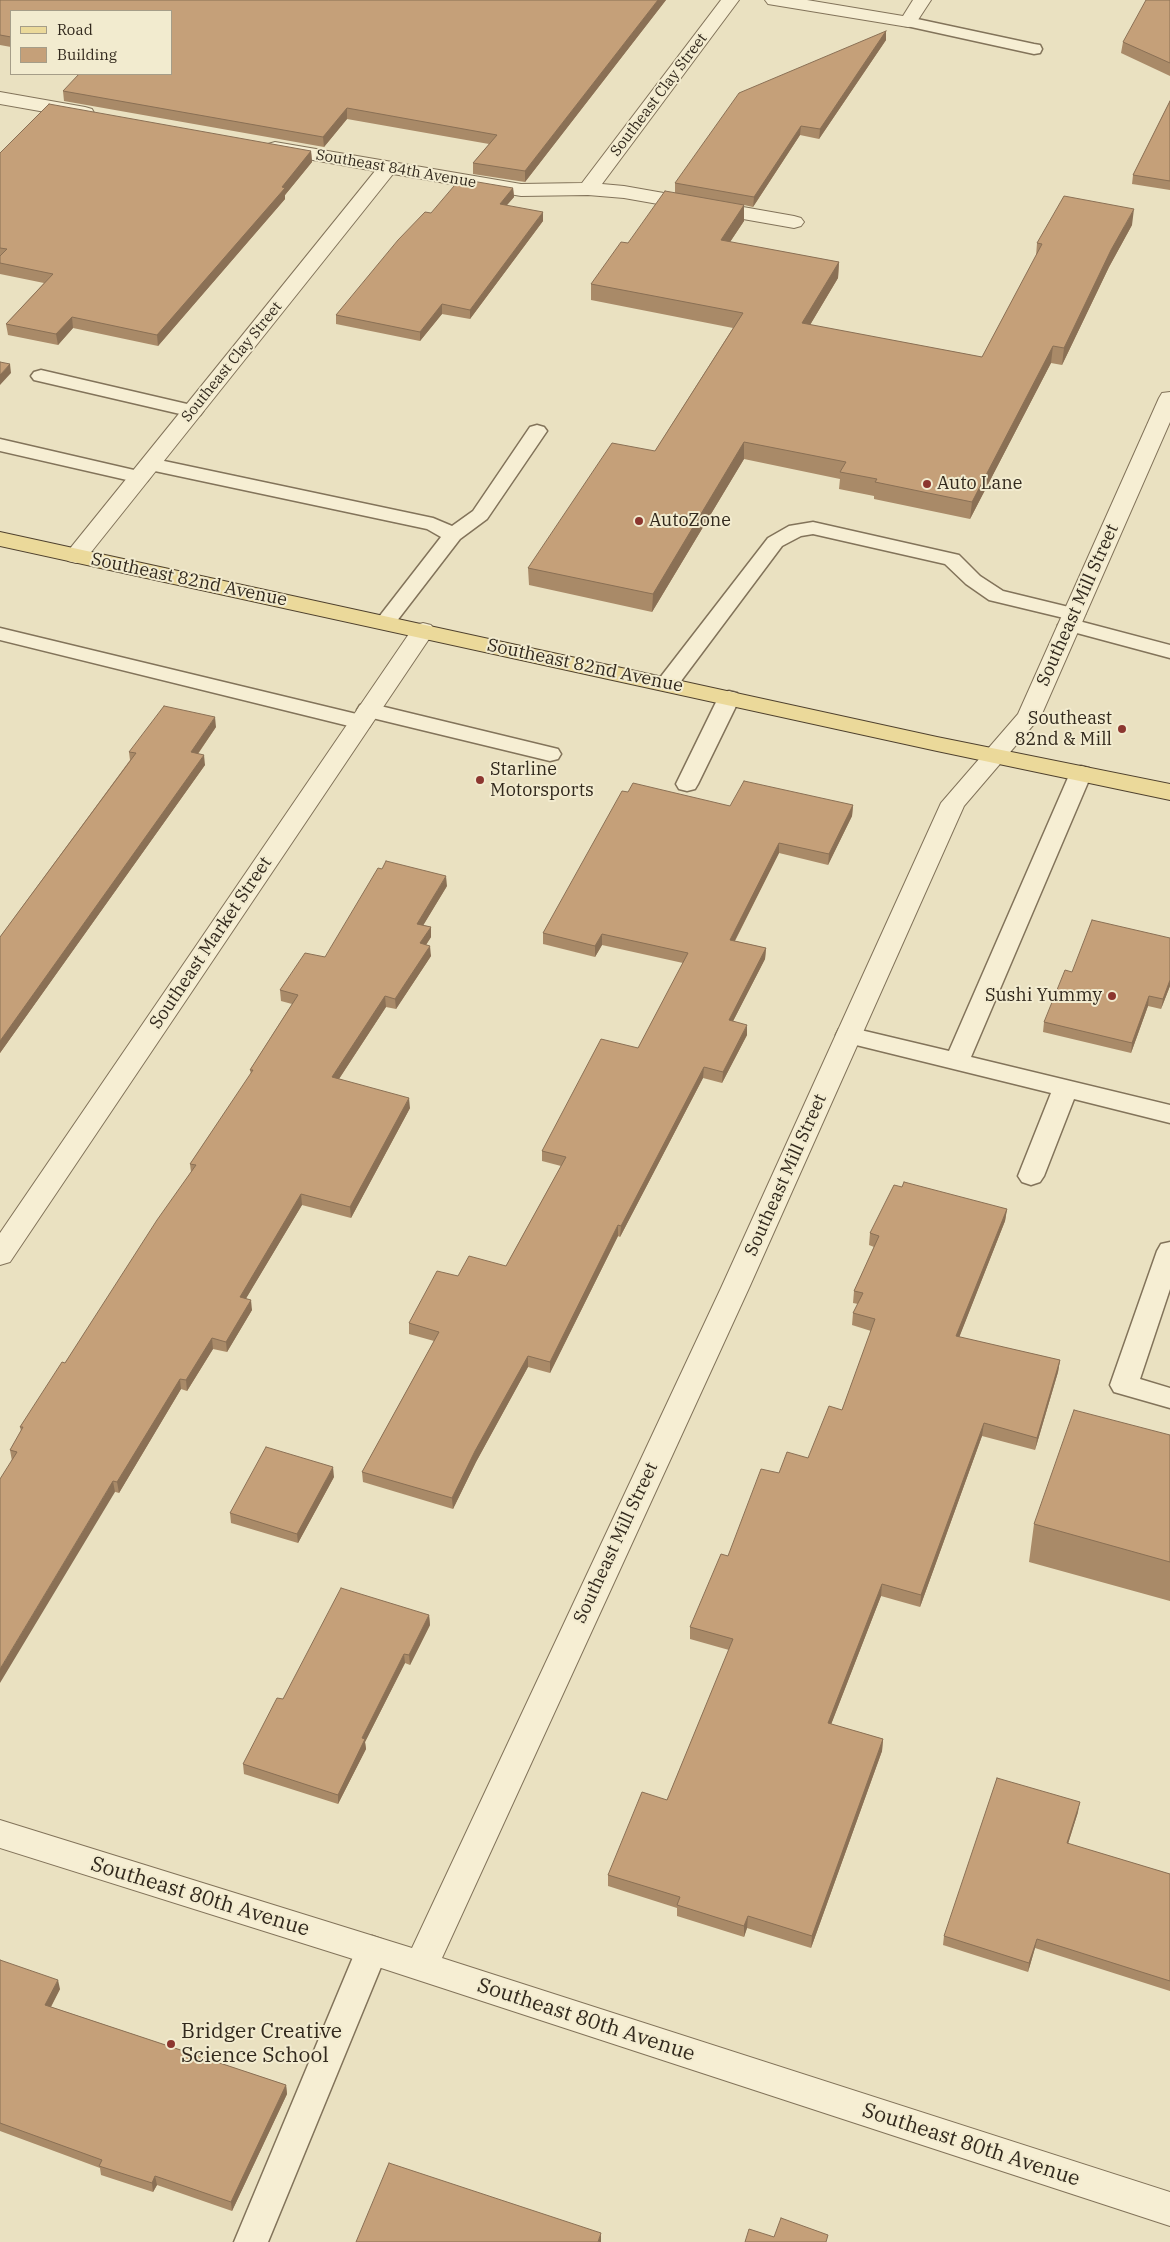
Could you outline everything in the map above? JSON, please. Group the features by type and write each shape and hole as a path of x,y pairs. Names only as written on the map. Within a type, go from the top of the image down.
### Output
{"main road":[{"name":"Southeast 82nd Avenue","path":"0,539 994,756 1170,792"}],"street":[{"name":"Southeast Clay Street","path":"588,189 730,0"},
{"path":"774,0 908,22 922,0"},
{"path":"0,98 107,117"},
{"name":"Southeast 84th Avenue","path":"262,145 521,190 588,189 624,192 794,222"},
{"name":"Southeast Clay Street","path":"76,556 388,168"},
{"name":"Southeast Mill Street","path":"421,1966 735,1288 953,803 1029,716 1170,398"},
{"name":"Southeast Market Street","path":"0,1255 423,630"},
{"name":"Southeast 80th Avenue","path":"0,1834 372,1950 1170,2209"}],"lane":[{"path":"908,22 1034,49"},
{"path":"40,376 193,411"},
{"path":"386,622 453,534 480,515 537,431"},
{"path":"0,445 433,524 453,534"},
{"path":"667,684 775,542 796,530 813,528 952,559 973,580 996,596 1170,652"},
{"path":"0,634 364,716 550,754"},
{"path":"687,784 729,698"},
{"path":"957,1062 1081,774"},
{"path":"848,1035 1170,1114"},
{"path":"1031,1176 1065,1089"},
{"path":"1167,1267 1124,1386 1170,1398"},
{"path":"251,2242 372,1950"}],"building":[{"path":"0,0 658,0 525,171 473,163 497,135 347,108 323,137 63,91 78,75 172,75 172,10 10,10 10,37 0,35"},
{"path":"1146,0 1170,0 1170,63 1123,42"},
{"path":"886,31 820,129 801,126 754,197 675,183 739,93"},
{"path":"1170,101 1170,181 1133,175"},
{"path":"49,104 311,151 282,187 285,188 157,335 72,317 56,334 6,324 53,274 0,263 0,256 7,249 0,248 0,153"},
{"path":"460,179 513,188 500,204 543,212 470,310 442,304 420,332 336,315 398,240 425,212 431,213"},
{"path":"665,191 744,205 721,240 839,262 802,323 982,357 1042,244 1037,243 1064,196 1134,209 1111,250 1064,348 1053,346 972,502 875,482 877,479 840,472 846,462 744,442 653,594 528,568 612,443 655,451 743,313 591,284 621,242 628,243"},
{"path":"0,362 10,364 0,375"},
{"path":"164,706 215,717 191,752 204,755 0,1041 0,937 136,753 129,752"},
{"path":"744,781 853,805 829,854 779,843 730,940 766,948 729,1020 747,1025 723,1072 704,1067 621,1226 618,1225 550,1362 528,1356 475,1451 452,1498 362,1472 439,1332 409,1323 437,1271 458,1276 469,1256 506,1266 566,1157 542,1151 601,1039 638,1048 688,953 602,934 595,946 543,933 622,791 628,792 633,783 730,806"},
{"path":"386,861 446,876 417,924 431,927 420,943 430,946 395,999 385,996 332,1077 409,1098 350,1207 301,1194 240,1297 251,1300 226,1342 212,1338 186,1380 180,1379 117,1482 113,1481 0,1669 0,1479 17,1452 10,1450 23,1427 20,1427 62,1362 65,1363 157,1220 196,1165 190,1164 253,1070 250,1070 298,995 280,990 305,953 325,957 378,868 382,869"},
{"name":"Sushi Yummy","path":"1092,920 1170,938 1170,980 1163,999 1149,996 1132,1043 1044,1022 1065,970 1072,972"},
{"path":"904,1182 1007,1209 956,1336 1060,1360 1037,1438 984,1423 921,1595 882,1584 828,1723 883,1739 812,1936 748,1916 744,1926 677,1905 680,1897 608,1875 642,1792 667,1800 733,1639 690,1627 721,1554 728,1556 761,1469 779,1473 787,1452 808,1458 829,1406 842,1410 875,1319 853,1313 863,1293 854,1291 879,1236 870,1233 894,1185 902,1187"},
{"path":"1074,1410 1170,1435 1170,1562 1034,1524"},
{"path":"266,1447 333,1467 297,1534 230,1513"},
{"path":"341,1588 429,1615 409,1655 404,1654 362,1738 365,1739 338,1795 243,1764 277,1698 283,1699"},
{"path":"997,1778 1080,1802 1067,1843 1170,1874 1170,1981 1037,1939 1029,1963 944,1936"},
{"path":"0,1960 58,1980 45,2005 286,2085 231,2202 155,2176 152,2183 99,2166 102,2160 0,2123"},
{"path":"389,2163 601,2233 598,2242 356,2242"},
{"path":"781,2218 828,2235 826,2242 745,2242 749,2229 774,2237"}],"place":[{"name":"Auto Lane","path":"927,484"},
{"name":"AutoZone","path":"639,521"},
{"name":"Southeast 82nd & Mill","path":"1122,729"},
{"name":"Starline Motorsports","path":"480,780"},
{"name":"Sushi Yummy","path":"1112,996"},
{"name":"Bridger Creative Science School","path":"171,2044"}]}
